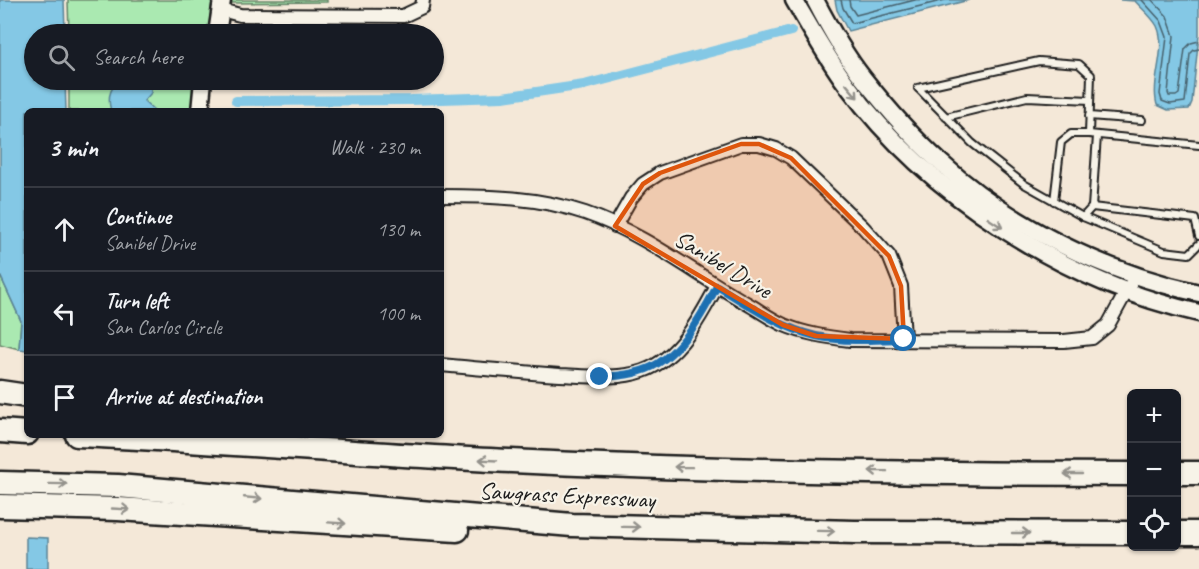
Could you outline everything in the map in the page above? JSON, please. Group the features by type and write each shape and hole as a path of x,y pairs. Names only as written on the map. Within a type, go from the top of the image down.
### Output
{"highway":[{"path":"0,392 24,396"},
{"path":"0,431 24,433"},
{"name":"Sawgrass Expressway","path":"142,438 340,451 642,466 1000,474 1127,474"},
{"path":"299,438 340,451"},
{"path":"1181,473 1199,473"},
{"name":"Sawgrass Expressway","path":"0,483 118,486 572,525 855,532 1127,533"},
{"path":"0,506 118,509 492,532 528,532 572,525"},
{"path":"1181,533 1199,533"}],"street":[{"path":"219,24 222,5 240,15 403,16 422,7 423,0"},
{"path":"794,0 847,86 889,135 932,176 980,214 1071,268 1127,292 1199,313"},
{"path":"815,0 834,35 862,77 941,163 989,201 1077,251 1134,275 1199,293"},
{"path":"200,108 201,90"},
{"path":"211,108 212,90"},
{"path":"615,226 631,198 643,184 660,173 741,144 759,144 776,149 790,158 855,219 889,256 901,286 904,339"},
{"name":"Sanibel Drive","path":"444,196 516,198 554,204 586,213 660,250 783,325 816,336 850,340 1064,341 1092,338 1108,325 1134,275"},
{"path":"444,365 508,372 600,377 623,376 644,371 665,358 681,342 698,321 717,286"}],"lane":[{"path":"1089,134 1091,75 1079,64 1039,61 918,88 981,150 1024,184 1054,201 1083,217 1164,251 1189,254 1199,244"},
{"path":"946,117 1027,97 1090,100"},
{"path":"1089,116 1142,120"},
{"path":"1054,201 1061,142 1071,134 1199,145"},
{"path":"1083,217 1092,207 1097,136"},
{"path":"1092,207 1194,219 1199,237"}],"highlighted area":[{"path":"741,144 759,144 791,158 889,256 901,286 904,339 816,336 783,325 615,226 643,184 660,173"}],"green space":[{"path":"68,0 212,0 209,24 69,24"},
{"path":"231,0 327,0 327,2 231,3"},
{"path":"69,90 197,90 194,108 69,108"},
{"path":"0,275 21,321 19,349 0,344"}],"water":[{"path":"0,0 64,0 65,24 24,24 24,90 65,90 66,108 24,108 24,350 19,349 21,321 0,275"},
{"path":"835,0 969,0 848,31 837,10"},
{"path":"1120,0 1199,0 1199,34 1192,102 1189,109 1168,110 1157,105 1155,95 1161,45 1157,26 1135,1"},
{"path":"111,90 151,90 144,101 152,108 110,108"},
{"path":"26,537 48,538 48,569 26,569"}],"waterway":[{"path":"236,101 503,97 584,85 791,31"}],"route":[{"path":"600,377 623,376 644,371 665,358 698,321 717,286 783,325 816,336 850,340 904,339"}]}
